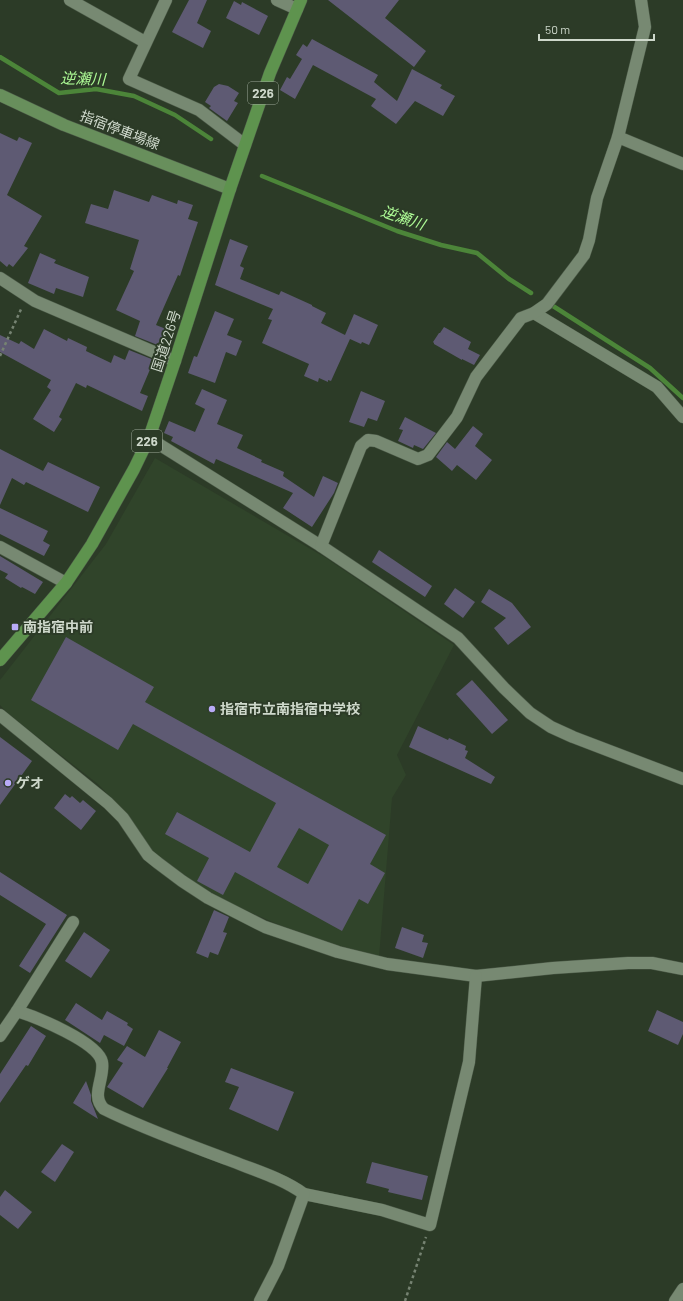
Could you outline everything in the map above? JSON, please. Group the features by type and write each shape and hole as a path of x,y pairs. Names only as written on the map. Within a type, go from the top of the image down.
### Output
{"highway":[{"name":"国道226号","path":"0,660 66,582 92,544 111,512 149,438 245,145 270,73 299,5"}],"main road":[{"name":"指宿停車場線","path":"0,95 64,125 230,189"}],"street":[{"path":"70,0 145,42"},
{"path":"166,0 145,42 129,79 199,110 245,145"},
{"path":"277,0 299,5"},
{"path":"320,546 362,446 368,440 376,441 418,459 428,455 457,417 476,377 520,318 534,313 547,304 584,255 589,240 597,198 618,137 645,27 641,0"},
{"path":"618,137 683,164"},
{"path":"0,278 35,301 175,361"},
{"path":"534,313 657,387 683,418"},
{"path":"149,438 320,546 458,638 504,688 530,713 551,727 573,737 683,779"},
{"path":"0,547 66,582"},
{"path":"0,715 108,803 123,818 152,859 208,898 265,927 338,952 387,964 476,976 553,968 628,963 652,963 683,969"},
{"path":"0,1036 73,922"},
{"path":"17,1011 34,1016 76,1037 99,1055 102,1064 98,1098 104,1109 141,1126 263,1173 295,1188 304,1194 382,1210 430,1225 469,1062 476,976"},
{"path":"260,1301 278,1266 304,1194"},
{"path":"676,1301 683,1289"}],"path":[{"path":"0,356 26,296"},
{"path":"405,1301 430,1225"}],"shaded area":[{"name":"指宿市立南指宿中学校","path":"155,458 326,558 454,645 397,755 406,775 392,798 379,957 337,945 282,926 231,904 196,883 153,852 129,817 98,784 8,714 0,705 0,680 106,544"}],"building":[{"path":"189,0 207,0 197,23 211,31 203,48 172,32"},
{"path":"328,0 399,0 385,18 426,51 414,67"},
{"path":"234,1 241,5 242,2 268,16 259,35 226,18"},
{"path":"312,39 378,75 374,82 397,101 412,69 442,85 440,88 455,96 443,116 415,101 396,124 371,106 376,99 313,65 295,99 280,90 287,77 290,79 302,59 296,55 303,44 307,47"},
{"path":"219,84 228,86 239,93 234,101 238,103 227,121 209,108 211,106 205,102 214,87"},
{"path":"0,133 17,141 19,137 32,143 7,195 42,216 24,246 28,248 13,267 9,264 7,267 0,261"},
{"path":"114,190 149,202 152,195 177,204 178,200 193,205 188,219 198,222 180,276 178,275 156,325 166,329 160,346 135,336 140,321 116,310 134,271 130,269 139,240 85,223 91,204 108,209"},
{"path":"230,239 248,246 240,266 244,268 240,279 279,295 281,291 312,305 326,313 321,323 345,335 354,314 378,325 369,345 362,342 361,344 350,339 331,381 328,380 328,382 319,378 318,382 304,376 309,364 262,343 272,320 268,319 273,309 215,285"},
{"path":"40,253 56,260 54,263 89,277 83,297 56,288 54,294 28,283"},
{"path":"215,311 234,319 227,335 242,341 236,356 226,352 215,383 188,373 194,356 197,357"},
{"path":"444,327 471,342 468,349 480,355 474,365 434,344 433,342"},
{"path":"44,329 67,341 68,338 87,347 86,351 111,363 114,355 125,360 129,350 154,360 140,393 148,396 142,411 87,385 86,388 76,383 59,417 62,419 54,432 33,419 51,390 47,387 51,380 0,352 0,335 19,344 21,341 34,349"},
{"path":"202,389 227,400 217,424 243,435 237,448 262,460 261,462 284,472 283,476 314,497 323,476 338,483 334,493 312,527 283,508 293,493 216,459 214,464 171,441 173,437 164,433 169,421 195,432 205,409 195,404"},
{"path":"361,391 385,401 377,421 368,418 364,427 349,422"},
{"path":"405,417 436,433 423,449 414,445 413,448 398,441 403,430 399,429"},
{"path":"473,426 483,434 475,446 492,460 476,480 457,465 452,471 436,457 447,442 455,449"},
{"path":"0,449 43,471 48,462 100,487 88,512 26,482 24,485 12,478 0,505"},
{"path":"0,508 48,531 43,541 50,545 44,556 0,534"},
{"path":"379,550 432,586 425,597 372,562"},
{"path":"0,556 43,582 35,594 22,587 21,588 5,578 8,574 0,570"},
{"path":"455,588 475,602 463,618 444,604"},
{"path":"489,589 512,603 531,627 508,645 494,628 506,618 481,602"},
{"path":"66,637 154,687 145,702 386,835 370,864 385,873 368,904 359,899 342,931 235,872 223,895 197,881 209,858 165,834 177,812 250,852 276,803 133,724 118,750 31,700","holes":["299,828 329,845 308,884 277,867"]},
{"path":"472,680 508,720 492,734 456,694"},
{"path":"418,726 448,740 449,738 466,746 465,750 468,751 465,758 495,777 491,784 409,747"},
{"name":"ゲオ","path":"0,737 32,761 0,805"},
{"path":"65,794 70,798 72,796 80,803 83,800 96,811 81,830 54,808"},
{"path":"0,872 67,915 30,973 19,966 46,924 0,895"},
{"path":"214,910 229,917 223,932 227,933 218,955 210,952 208,958 196,953"},
{"path":"402,927 424,935 422,942 428,943 423,958 395,948"},
{"path":"84,932 110,950 91,978 65,961"},
{"path":"76,1003 102,1020 107,1011 128,1023 127,1025 133,1029 124,1046 104,1035 100,1043 65,1020"},
{"path":"657,1010 683,1022 683,1034 678,1045 648,1031"},
{"path":"31,1026 46,1036 28,1066 26,1065 0,1103 0,1074"},
{"path":"159,1030 181,1042 168,1068 143,1108 107,1087 123,1063 117,1060 127,1046 145,1057"},
{"path":"231,1068 294,1092 278,1131 229,1109 239,1087 225,1082"},
{"path":"86,1081 91,1095 91,1101 98,1119 73,1103"},
{"path":"62,1144 74,1152 55,1182 41,1172"},
{"path":"372,1162 428,1176 422,1200 388,1192 389,1189 366,1183"},
{"path":"5,1190 32,1212 18,1229 0,1215 0,1197"}],"waterway":[{"name":"逆瀬川","path":"0,57 59,93 96,89 134,96 175,115 211,139"},
{"name":"逆瀬川","path":"262,176 397,231 441,245 477,253 509,279 531,293"},
{"name":"逆瀬川","path":"553,306 650,368 683,398"}],"place":[{"name":"南指宿中前","path":"15,627"},
{"name":"指宿市立南指宿中学校","path":"212,709"},
{"name":"ゲオ","path":"8,783"}]}
